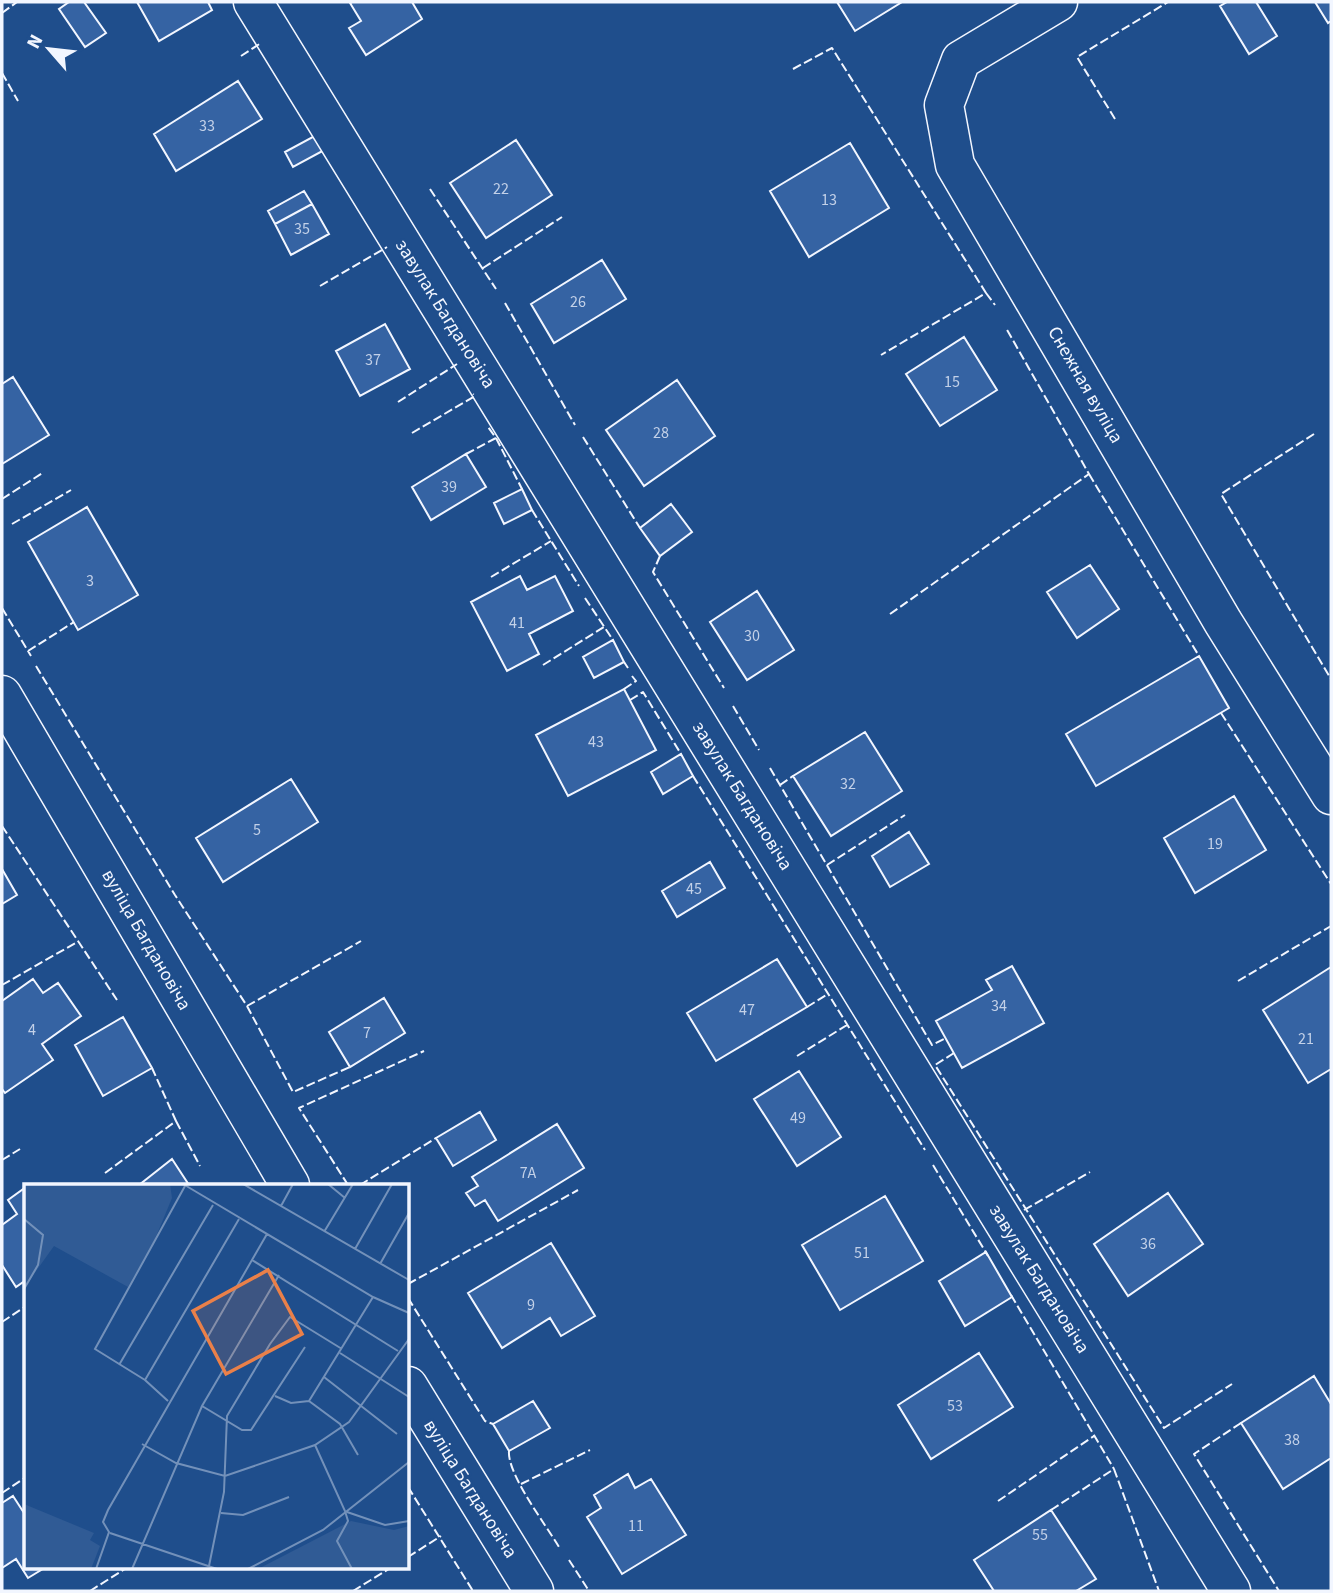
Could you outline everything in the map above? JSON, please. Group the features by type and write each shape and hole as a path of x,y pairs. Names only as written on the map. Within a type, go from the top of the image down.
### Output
{"street":[{"name":"завулак Багдановіча","path":"253,2 1231,1591"},
{"name":"Снежная вуліца","path":"1058,2 961,60 944,105 955,165 1223,622 1331,795"},
{"name":"вуліца Багдановіча","path":"2,695 289,1184"},
{"name":"вуліца Багдановіча","path":"410,1389 534,1591"}],"building":[{"path":"69,2 84,2 106,33 85,47 59,9"},
{"path":"137,2 208,2 212,10 159,41"},
{"path":"412,2 422,19 366,55 349,28 361,21 350,3"},
{"path":"837,2 902,2 855,31"},
{"path":"1227,2 1256,2 1277,36 1249,54 1220,6"},
{"path":"1315,2 1331,2 1331,21 1328,23"},
{"path":"238,81 262,119 176,171 154,134"},
{"path":"320,133 328,148 293,167 285,152"},
{"path":"516,140 552,195 486,238 450,183"},
{"path":"850,143 889,208 809,257 770,191"},
{"path":"304,191 312,204 275,224 268,211"},
{"path":"312,204 329,234 291,255 275,224"},
{"path":"602,260 626,299 554,343 531,304"},
{"path":"385,324 410,369 360,396 336,351"},
{"path":"964,337 997,390 940,426 906,374"},
{"path":"13,377 49,435 2,464 2,384"},
{"path":"677,380 715,436 644,486 606,430"},
{"path":"466,454 486,487 431,520 412,487"},
{"path":"522,489 532,510 504,524 494,503"},
{"path":"671,504 692,532 660,556 640,528"},
{"path":"87,507 138,595 78,630 28,542"},
{"path":"1090,565 1119,609 1077,638 1047,592"},
{"path":"520,576 527,590 555,576 573,611 529,634 539,654 507,671 471,602"},
{"path":"757,591 794,650 747,680 710,622"},
{"path":"613,640 624,662 594,678 583,657"},
{"path":"1199,656 1229,708 1096,786 1066,734"},
{"path":"624,689 656,750 568,796 536,735"},
{"path":"865,732 902,791 831,836 793,776"},
{"path":"681,754 693,776 663,794 651,772"},
{"path":"291,779 318,822 223,882 196,838"},
{"path":"1234,796 1266,850 1195,893 1164,838"},
{"path":"909,832 929,864 890,887 872,856"},
{"path":"710,862 725,888 677,917 662,891"},
{"path":"2,869 17,895 2,904"},
{"path":"777,959 807,1007 716,1061 687,1013"},
{"path":"1012,966 1044,1023 962,1068 936,1021 992,990 986,980"},
{"path":"1331,967 1331,1069 1308,1083 1263,1010"},
{"path":"33,979 43,993 58,983 81,1016 42,1044 53,1060 5,1093 2,1089 2,1001"},
{"path":"384,998 405,1033 350,1067 329,1032"},
{"path":"123,1017 152,1068 103,1096 75,1045"},
{"path":"799,1071 841,1137 797,1166 754,1099"},
{"path":"480,1112 496,1140 453,1166 436,1138"},
{"path":"557,1124 584,1168 498,1221 485,1200 475,1206 466,1193 478,1186 472,1177"},
{"path":"172,1159 188,1184 140,1184"},
{"path":"24,1188 24,1281 16,1287 2,1265 2,1225 17,1214 8,1200"},
{"path":"1168,1193 1203,1244 1128,1296 1094,1244"},
{"path":"885,1196 923,1261 840,1310 802,1245"},
{"path":"551,1243 595,1316 561,1336 550,1318 502,1348 468,1293"},
{"path":"986,1252 1012,1297 965,1326 939,1281"},
{"path":"979,1353 1013,1407 931,1459 898,1405"},
{"path":"1314,1376 1331,1404 1331,1458 1283,1489 1241,1423"},
{"path":"533,1401 550,1428 509,1451 493,1424"},
{"path":"628,1474 635,1488 651,1479 686,1535 622,1574 587,1517 601,1508 594,1495"},
{"path":"13,1496 24,1513 24,1568 44,1568 28,1578 16,1559 2,1568 2,1503"},
{"path":"1051,1510 1096,1579 1076,1591 994,1591 974,1560"}],"fence":[{"path":"2,13 17,2"},
{"path":"1115,119 1077,57 1168,2"},
{"path":"241,56 261,43"},
{"path":"793,69 832,48 986,293 881,355"},
{"path":"2,73 18,101"},
{"path":"430,189 496,289"},
{"path":"483,268 562,217"},
{"path":"320,286 387,247"},
{"path":"986,293 995,305"},
{"path":"505,303 575,425"},
{"path":"890,614 1089,474 1006,328"},
{"path":"398,402 457,364"},
{"path":"412,433 475,396 473,394"},
{"path":"466,454 496,438 488,427"},
{"path":"1314,434 1221,494 1331,679"},
{"path":"583,437 640,528"},
{"path":"496,438 522,489"},
{"path":"2,499 44,472"},
{"path":"1089,474 1199,656"},
{"path":"12,524 71,490"},
{"path":"532,510 579,586"},
{"path":"491,577 551,541"},
{"path":"660,556 653,572 724,688"},
{"path":"585,598 613,640"},
{"path":"2,608 31,656"},
{"path":"28,651 74,622"},
{"path":"543,665 604,627"},
{"path":"624,662 628,668"},
{"path":"36,666 175,895 247,1006 293,1092 350,1067"},
{"path":"624,689 636,681 632,676"},
{"path":"630,700 643,692 681,754"},
{"path":"733,706 759,750"},
{"path":"1221,713 1331,884"},
{"path":"770,768 932,1045 946,1038"},
{"path":"693,776 925,1150"},
{"path":"780,785 793,776"},
{"path":"827,865 905,815"},
{"path":"2,826 117,1000"},
{"path":"1238,981 1331,926"},
{"path":"2,985 79,941"},
{"path":"247,1006 361,941"},
{"path":"807,1007 828,994"},
{"path":"797,1056 847,1025"},
{"path":"347,1184 299,1108 424,1051"},
{"path":"954,1053 935,1065 1164,1428 1232,1384"},
{"path":"105,1173 176,1121 152,1068"},
{"path":"176,1121 200,1166"},
{"path":"362,1184 436,1138"},
{"path":"2,1160 20,1149"},
{"path":"933,1165 988,1256"},
{"path":"1024,1210 1090,1172"},
{"path":"410,1283 578,1190"},
{"path":"1011,1295 1114,1469"},
{"path":"410,1301 485,1421 493,1424"},
{"path":"2,1322 24,1307"},
{"path":"1241,1423 1194,1454 1279,1591"},
{"path":"998,1501 1094,1436"},
{"path":"521,1484 590,1450"},
{"path":"509,1451 514,1473 559,1547"},
{"path":"1051,1510 1114,1469 1159,1591"},
{"path":"2,1493 24,1478"},
{"path":"410,1490 473,1591"},
{"path":"410,1556 441,1536"},
{"path":"569,1560 589,1591"},
{"path":"90,1591 126,1568"},
{"path":"353,1591 390,1568"}]}
